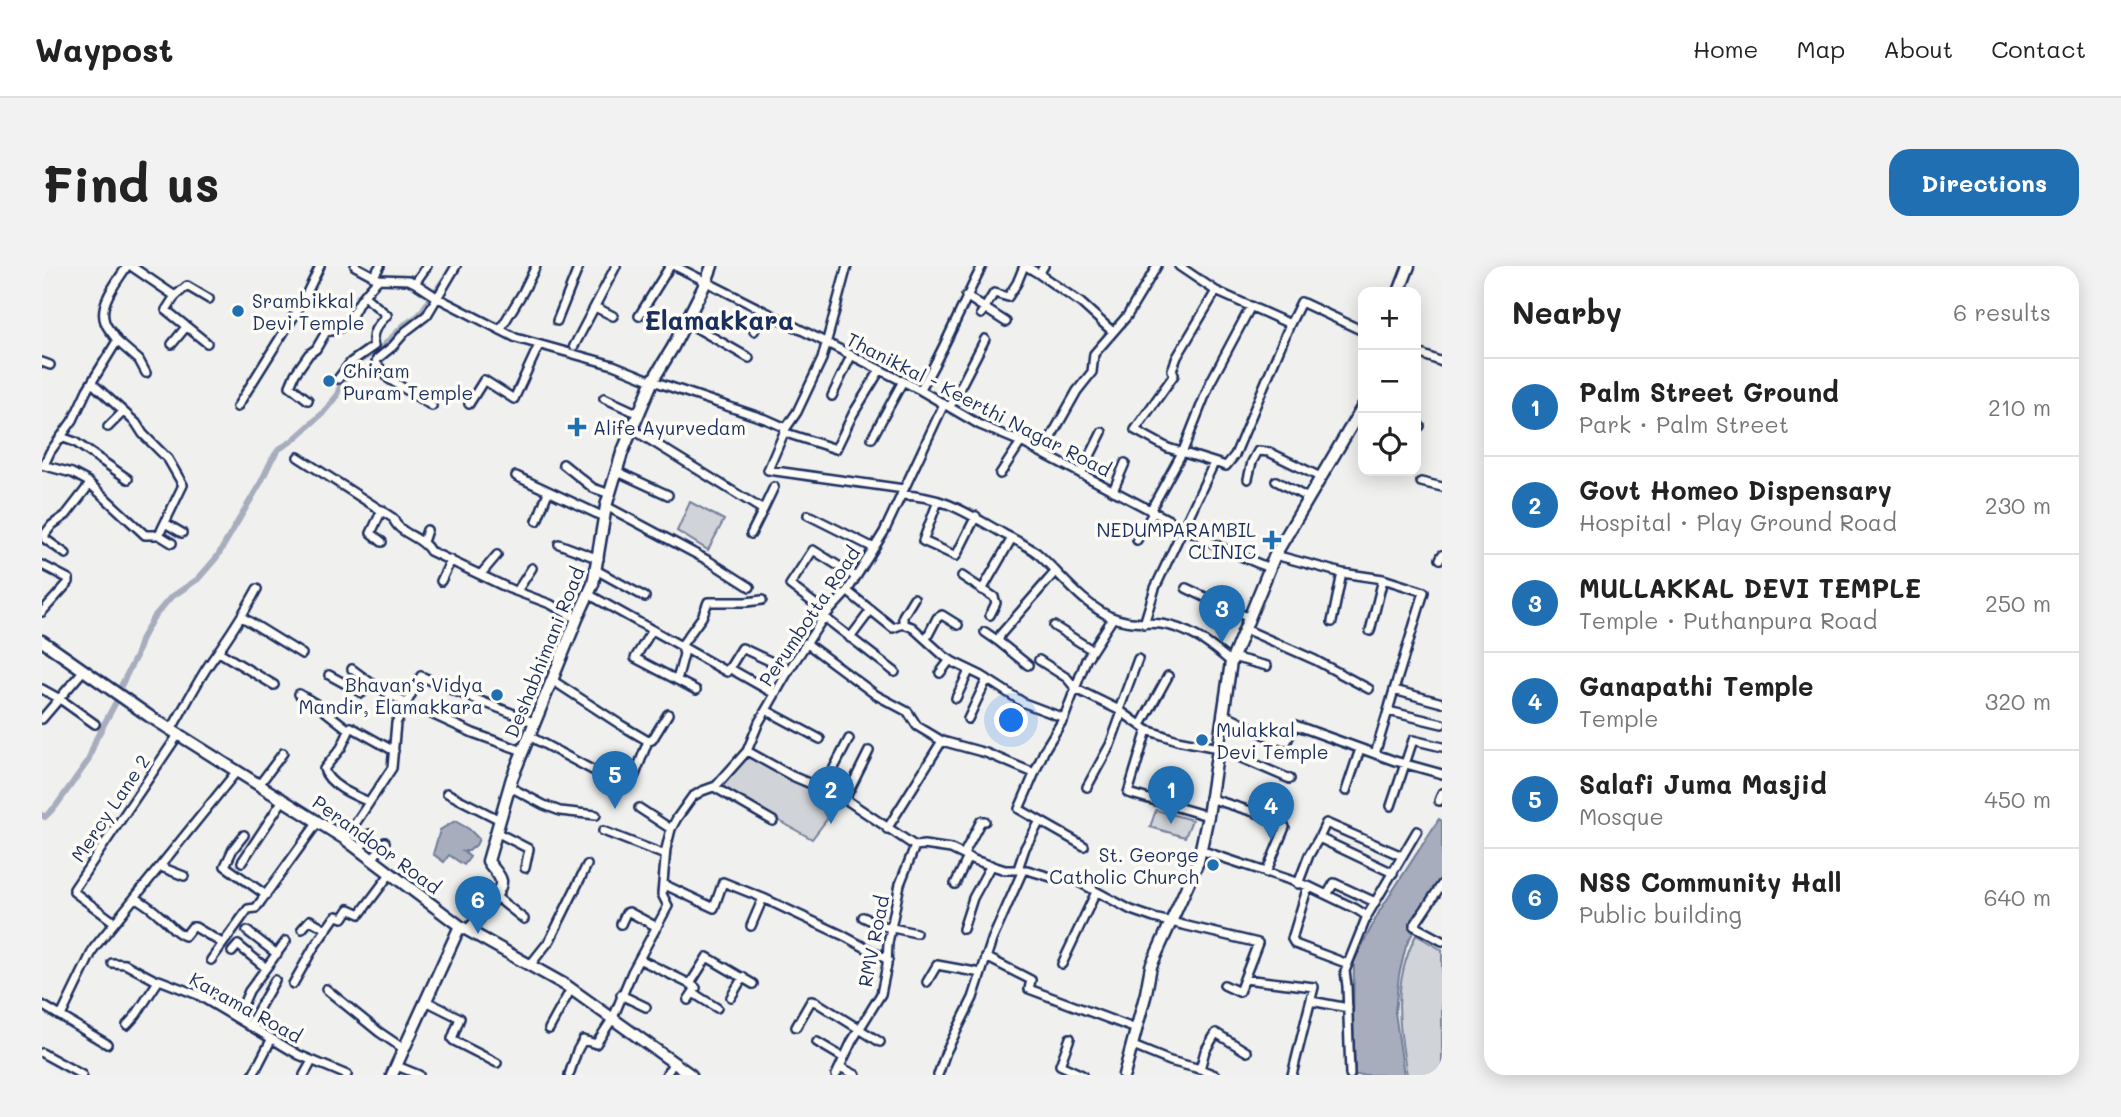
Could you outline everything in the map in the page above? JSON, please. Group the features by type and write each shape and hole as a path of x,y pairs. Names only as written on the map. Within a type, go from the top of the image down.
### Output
{"main road":[{"name":"Deshabhimani Road","path":"495,896 501,879 488,861 496,832 523,751 588,594 597,564 605,511 621,453 653,380 686,322 712,266"},
{"path":"1401,287 1409,266"},
{"path":"1124,1075 1151,966 1198,862 1208,816 1232,659 1275,555 1359,413"},
{"name":"Perandoor Road","path":"42,641 149,716 345,839 465,928 571,989 691,1075"},
{"path":"394,1071 426,1001 465,928 495,896"}],"street":[{"path":"146,373 139,360 117,341 105,323 107,299 129,266 175,296"},
{"path":"237,407 302,303 320,266"},
{"path":"355,266 376,278 415,283 438,298 516,338 613,365 768,419 788,431 836,449 853,414 880,370"},
{"path":"309,400 290,386 295,374 326,332 339,329 351,320 376,278 380,266"},
{"path":"415,283 427,266"},
{"path":"432,406 389,379 376,363 406,331 427,315 456,266"},
{"path":"500,330 536,266"},
{"path":"557,321 579,266"},
{"path":"574,346 616,266"},
{"path":"639,316 673,266"},
{"name":"Thanikkal - Keerthi Nagar Road","path":"673,266 920,390 980,425 1021,442 1224,549 1269,568"},
{"path":"847,266 817,369 768,470 938,500 976,516 1036,552 1085,601 1113,618 1144,624 1161,624 1196,635 1232,659 1267,666"},
{"path":"920,390 933,363 946,345 965,296 982,266"},
{"path":"983,311 994,293 1008,297 1025,266 1081,303 1113,332"},
{"path":"1039,274 1044,266"},
{"path":"1042,453 1077,391 1092,372 1094,354 1127,316 1157,266"},
{"path":"1179,266 1216,291 1290,324"},
{"path":"207,343 166,310 175,296 187,286 209,299"},
{"path":"1216,291 1177,358 1172,370 1174,375 1135,430 1168,447 1214,463 1226,466 1235,455 1301,302 1358,329"},
{"path":"338,379 351,362 374,346 374,330 387,315 364,296"},
{"path":"965,296 983,311 1006,321"},
{"path":"1137,540 1183,451 1210,383 1251,306"},
{"path":"595,307 612,316"},
{"path":"754,331 764,312"},
{"path":"686,322 749,358"},
{"path":"172,344 186,327"},
{"name":"Perumbotta Road","path":"613,1018 621,995 668,906 662,894 665,855 671,829 692,797 714,787 747,751 750,739 789,670 825,615 847,591 884,532 947,405 985,340"},
{"path":"117,341 73,420 43,465 72,473 90,484 145,535 159,535 172,543"},
{"path":"469,404 484,380 514,399 539,345"},
{"path":"1421,354 1442,362"},
{"path":"832,396 852,356"},
{"path":"42,362 50,365"},
{"path":"872,438 903,382"},
{"path":"92,383 136,423 168,459 183,485 159,535"},
{"path":"604,398 639,414"},
{"path":"108,427 122,412"},
{"path":"632,429 763,510"},
{"path":"1081,474 1102,432"},
{"path":"61,437 83,447 128,479"},
{"path":"1000,474 1021,442"},
{"path":"1248,479 1258,451 1269,452 1320,477"},
{"path":"298,457 393,517 398,528 427,544 430,551 517,592 550,604 577,619"},
{"path":"1113,491 1125,463"},
{"path":"1144,624 1155,588 1214,463"},
{"path":"563,464 593,488 610,494"},
{"path":"616,471 668,495"},
{"path":"516,476 548,492 605,511 709,561 750,587"},
{"path":"1276,481 1308,498"},
{"path":"1421,482 1442,487"},
{"path":"66,554 45,539 45,534 66,515 90,484"},
{"path":"751,534 774,487"},
{"path":"537,521 548,492"},
{"path":"938,500 923,541 956,556 976,516"},
{"path":"382,510 371,533 382,542"},
{"path":"808,515 874,548"},
{"path":"165,523 182,533"},
{"path":"424,542 427,530"},
{"path":"982,590 1012,538"},
{"path":"559,544 597,564 645,597"},
{"path":"856,577 813,550 790,585 850,638 895,672"},
{"path":"481,574 497,555"},
{"path":"1275,555 1342,573 1383,579 1424,592 1375,754"},
{"path":"441,581 451,561"},
{"path":"42,565 69,579 69,582 42,612"},
{"path":"517,592 532,568"},
{"path":"998,641 1001,634 1055,572"},
{"path":"1332,622 1342,573"},
{"path":"962,576 993,597 996,603 990,615"},
{"path":"1370,631 1383,579"},
{"path":"1186,588 1249,618"},
{"path":"174,732 257,589"},
{"path":"847,591 892,628 903,624 912,627 950,660 987,679 1024,703 1064,718"},
{"path":"588,594 727,672 742,648 789,670"},
{"path":"903,624 903,616 914,598"},
{"path":"681,646 702,617 708,601 762,600"},
{"path":"850,638 871,610"},
{"path":"926,639 937,618 942,615 958,625"},
{"path":"242,617 302,654"},
{"path":"1084,846 1019,809 1045,749 1064,718 1086,660 1113,618"},
{"path":"1055,626 1092,650"},
{"path":"1245,629 1315,660 1369,690"},
{"path":"652,630 635,657 696,690"},
{"path":"985,632 1028,665"},
{"path":"806,643 876,695 908,712 917,726 942,741 986,753 1034,773"},
{"path":"677,680 684,654 681,646"},
{"path":"219,652 274,685"},
{"path":"1087,787 1110,745 1139,659"},
{"path":"940,673 950,660"},
{"path":"1039,660 1068,678 1076,689 1120,711 1144,727 1177,740 1218,748 1290,779"},
{"path":"729,668 775,694"},
{"path":"352,669 407,704"},
{"path":"42,719 83,671"},
{"path":"956,698 969,671"},
{"path":"329,676 362,693 371,683"},
{"path":"345,839 392,768 396,723 421,676 535,723"},
{"path":"1168,676 1144,727 1128,793 1208,816"},
{"path":"968,719 987,679"},
{"path":"552,680 648,741"},
{"path":"42,689 95,724"},
{"path":"1394,690 1442,703"},
{"path":"299,694 349,730"},
{"path":"423,710 473,733 523,751"},
{"path":"766,710 820,739"},
{"path":"1388,711 1442,724"},
{"path":"1222,714 1235,718 1277,741 1287,741 1295,725 1360,749 1442,774"},
{"path":"635,775 648,741 652,740 668,715"},
{"path":"369,802 347,791 324,772 324,769 341,748 351,727 394,751"},
{"name":"Mercy Lane 2","path":"114,922 74,892 74,889 174,732"},
{"path":"529,736 598,774"},
{"path":"823,789 849,739"},
{"path":"1391,806 1413,740 1442,747"},
{"path":"887,829 942,741"},
{"path":"1346,791 1360,749"},
{"path":"747,751 792,776 845,799 915,846 951,849 1005,870 1021,869 1054,878 1073,879 1131,910 1258,943 1239,992 1224,985"},
{"path":"845,799 869,751"},
{"path":"258,785 284,753"},
{"path":"61,1016 94,948 237,771"},
{"path":"510,787 560,811 596,815"},
{"path":"714,787 773,821"},
{"path":"447,793 500,820"},
{"path":"1209,798 1273,818 1285,827 1266,873"},
{"path":"242,862 283,800"},
{"path":"639,808 671,829"},
{"path":"955,884 981,821 985,821"},
{"path":"938,1075 946,1052 973,998 986,957 1021,869 1025,848 1040,821"},
{"path":"211,960 248,909 255,910 318,822"},
{"path":"1298,884 1309,855 1326,823 1402,856"},
{"path":"603,831 665,855"},
{"path":"1350,1075 1345,971 1367,916 1418,831"},
{"path":"496,832 529,849 525,868"},
{"path":"359,850 370,834"},
{"path":"244,835 225,866 265,895"},
{"path":"1318,838 1392,873"},
{"path":"372,860 385,842"},
{"name":"RMV Road","path":"836,1075 859,1029 881,994 900,884 915,846"},
{"path":"1200,850 1308,886 1367,916"},
{"path":"530,965 550,940 587,864"},
{"path":"963,929 973,898 991,865"},
{"path":"160,867 184,876"},
{"path":"293,984 326,929 337,916 343,918 349,909 360,914 390,874"},
{"path":"663,884 714,908 723,882 842,935 888,960"},
{"path":"1327,895 1334,883 1375,902"},
{"path":"1442,884 1414,926 1442,941"},
{"path":"1308,886 1292,939 1294,944 1348,964"},
{"path":"1062,964 1096,892"},
{"path":"495,896 524,919"},
{"path":"1434,896 1442,901"},
{"path":"136,898 161,916 178,933 185,936 195,927 222,943"},
{"path":"751,926 763,898"},
{"path":"621,924 629,912 657,927"},
{"path":"863,917 883,926 916,933"},
{"path":"302,929 310,920 326,929"},
{"path":"247,931 277,954"},
{"path":"237,1018 249,990 286,941"},
{"path":"232,952 238,945 266,968"},
{"path":"690,984 707,957 743,976 753,985"},
{"path":"986,957 1031,980 1029,989 1136,1030"},
{"path":"639,959 690,984 696,988 690,997 717,1008"},
{"name":"Karama Road","path":"112,963 125,964 157,981 179,986 198,995 271,1040 347,1075"},
{"path":"927,982 937,965 981,973"},
{"path":"731,997 743,976"},
{"path":"1244,979 1314,987 1292,1075"},
{"path":"249,1026 275,980"},
{"path":"127,1025 157,981"},
{"path":"326,989 404,1049"},
{"path":"549,1029 571,989"},
{"path":"621,995 646,1007"},
{"path":"426,1001 460,1018 452,1039 454,1041 498,1063"},
{"path":"796,1027 811,1001 880,1042"},
{"path":"1311,1001 1348,1008"},
{"path":"42,1005 107,1044"},
{"path":"569,1075 583,1040 596,1044 613,1018"},
{"path":"1200,1069 1205,1051 1216,1033 1247,1052"},
{"path":"1069,1038 1060,1065 1082,1075"},
{"path":"253,1075 271,1040"},
{"path":"817,1042 844,1058"},
{"path":"1133,1046 1215,1075"},
{"path":"42,1052 82,1075"},
{"path":"304,1075 312,1061"},
{"path":"666,1075 674,1062"},
{"path":"840,1067 856,1075"},
{"path":"394,1071 419,1075"}],"shaded area":[{"path":"690,502 724,520 708,550 677,531"},
{"path":"747,755 840,802 812,839 720,788"},
{"path":"1156,810 1192,820 1185,837 1150,827"},
{"path":"1416,935 1442,950 1442,1075 1407,1075 1401,1038 1400,987 1408,953"}],"water":[{"path":"1439,819 1442,821 1442,885 1426,907 1406,946 1399,975 1395,1012 1404,1075 1355,1075 1354,962 1379,912"},
{"path":"455,821 479,839 469,851 463,851 470,857 464,865 449,855 444,862 433,854 440,830"}],"waterway":[{"path":"42,815 45,817 56,806 88,761 153,618 170,598 198,579 217,557 279,449 322,414 336,397 354,364 380,349 404,325 419,315 444,279"}],"place":[{"name":"Srambikkal Devi Temple","path":"238,311"},
{"name":"Chiram Puram Temple","path":"329,381"},
{"name":"Alife Ayurvedam","path":"577,427"},
{"name":"NEDUMPARAMBIL CLINIC","path":"1272,540"},
{"name":"MULLAKKAL DEVI TEMPLE","path":"1222,643"},
{"name":"Bhavan's Vidya Mandir, Elamakkara","path":"497,695"},
{"name":"Mulakkal Devi Temple","path":"1202,740"},
{"name":"Salafi Juma Masjid","path":"615,809"},
{"name":"Govt Homeo Dispensary","path":"831,824"},
{"name":"Palm Street Ground","path":"1171,824"},
{"name":"Ganapathi Temple","path":"1271,840"},
{"name":"St. George Catholic Church","path":"1213,865"},
{"name":"NSS Community Hall","path":"478,934"}],"district":[{"name":"Elamakkara","path":"719,320"}]}
